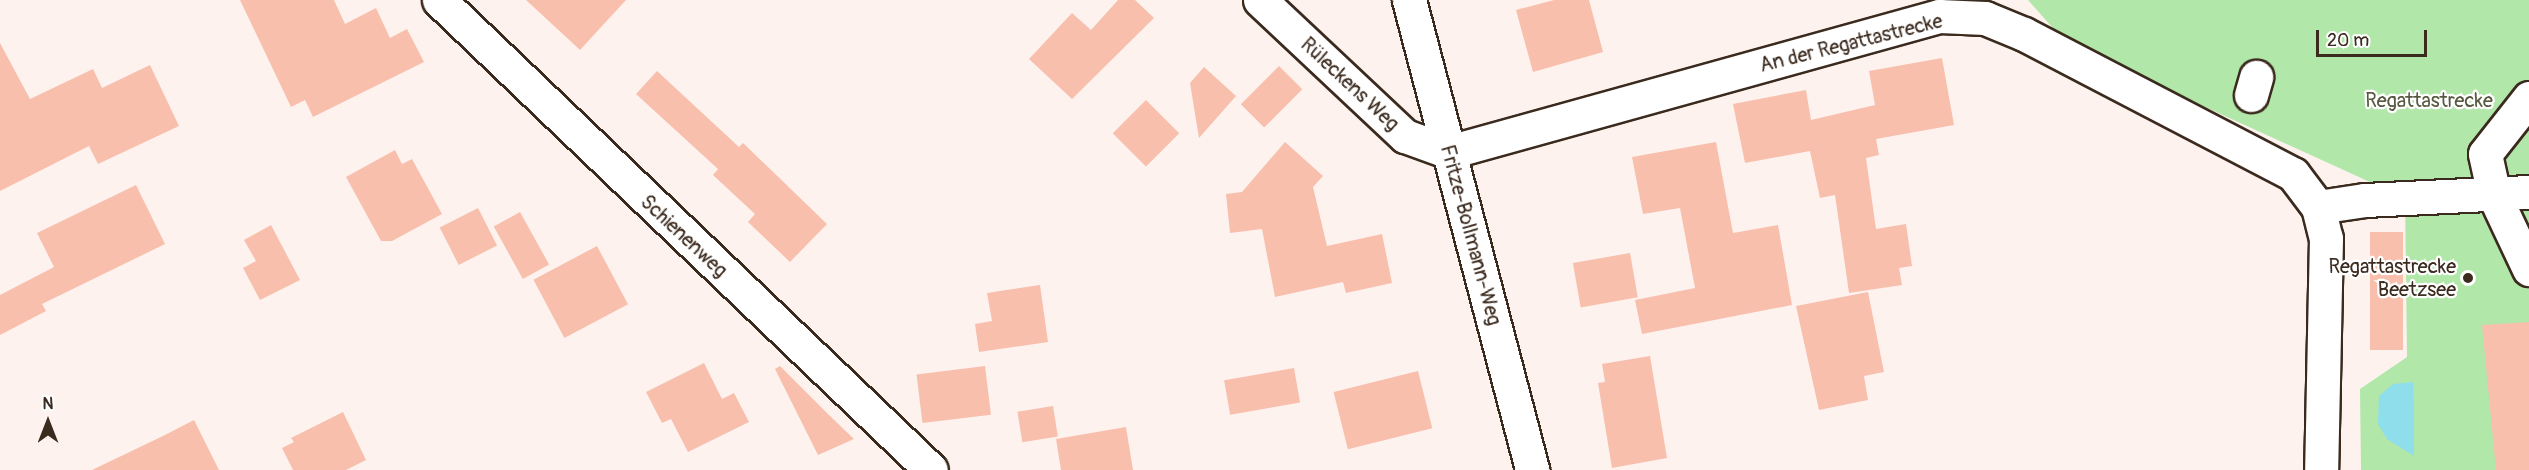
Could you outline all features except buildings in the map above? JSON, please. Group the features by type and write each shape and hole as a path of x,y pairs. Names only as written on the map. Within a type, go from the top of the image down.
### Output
{"street":[{"name":"Schienenweg","path":"439,0 931,470"},
{"name":"Rüleckens Weg","path":"1260,0 1405,136 1449,152"},
{"name":"Fritze-Bollmann-Weg","path":"1408,0 1532,470"},
{"name":"An der Regattastrecke","path":"1449,152 1939,16 1985,18 2024,34 2293,174 2318,207 2326,238 2321,470"},
{"path":"2529,98 2485,154 2494,195 2529,269"},
{"path":"2318,207 2365,200 2529,192"}],"green space":[{"name":"Regattastrecke","path":"2028,0 2529,0 2529,470 2361,470 2360,389 2407,357 2405,198 2067,44"}],"water":[{"path":"2413,382 2414,456 2387,439 2378,424 2379,396 2393,384"}],"place":[{"name":"Regattastrecke Beetzsee","path":"2468,278"}]}
